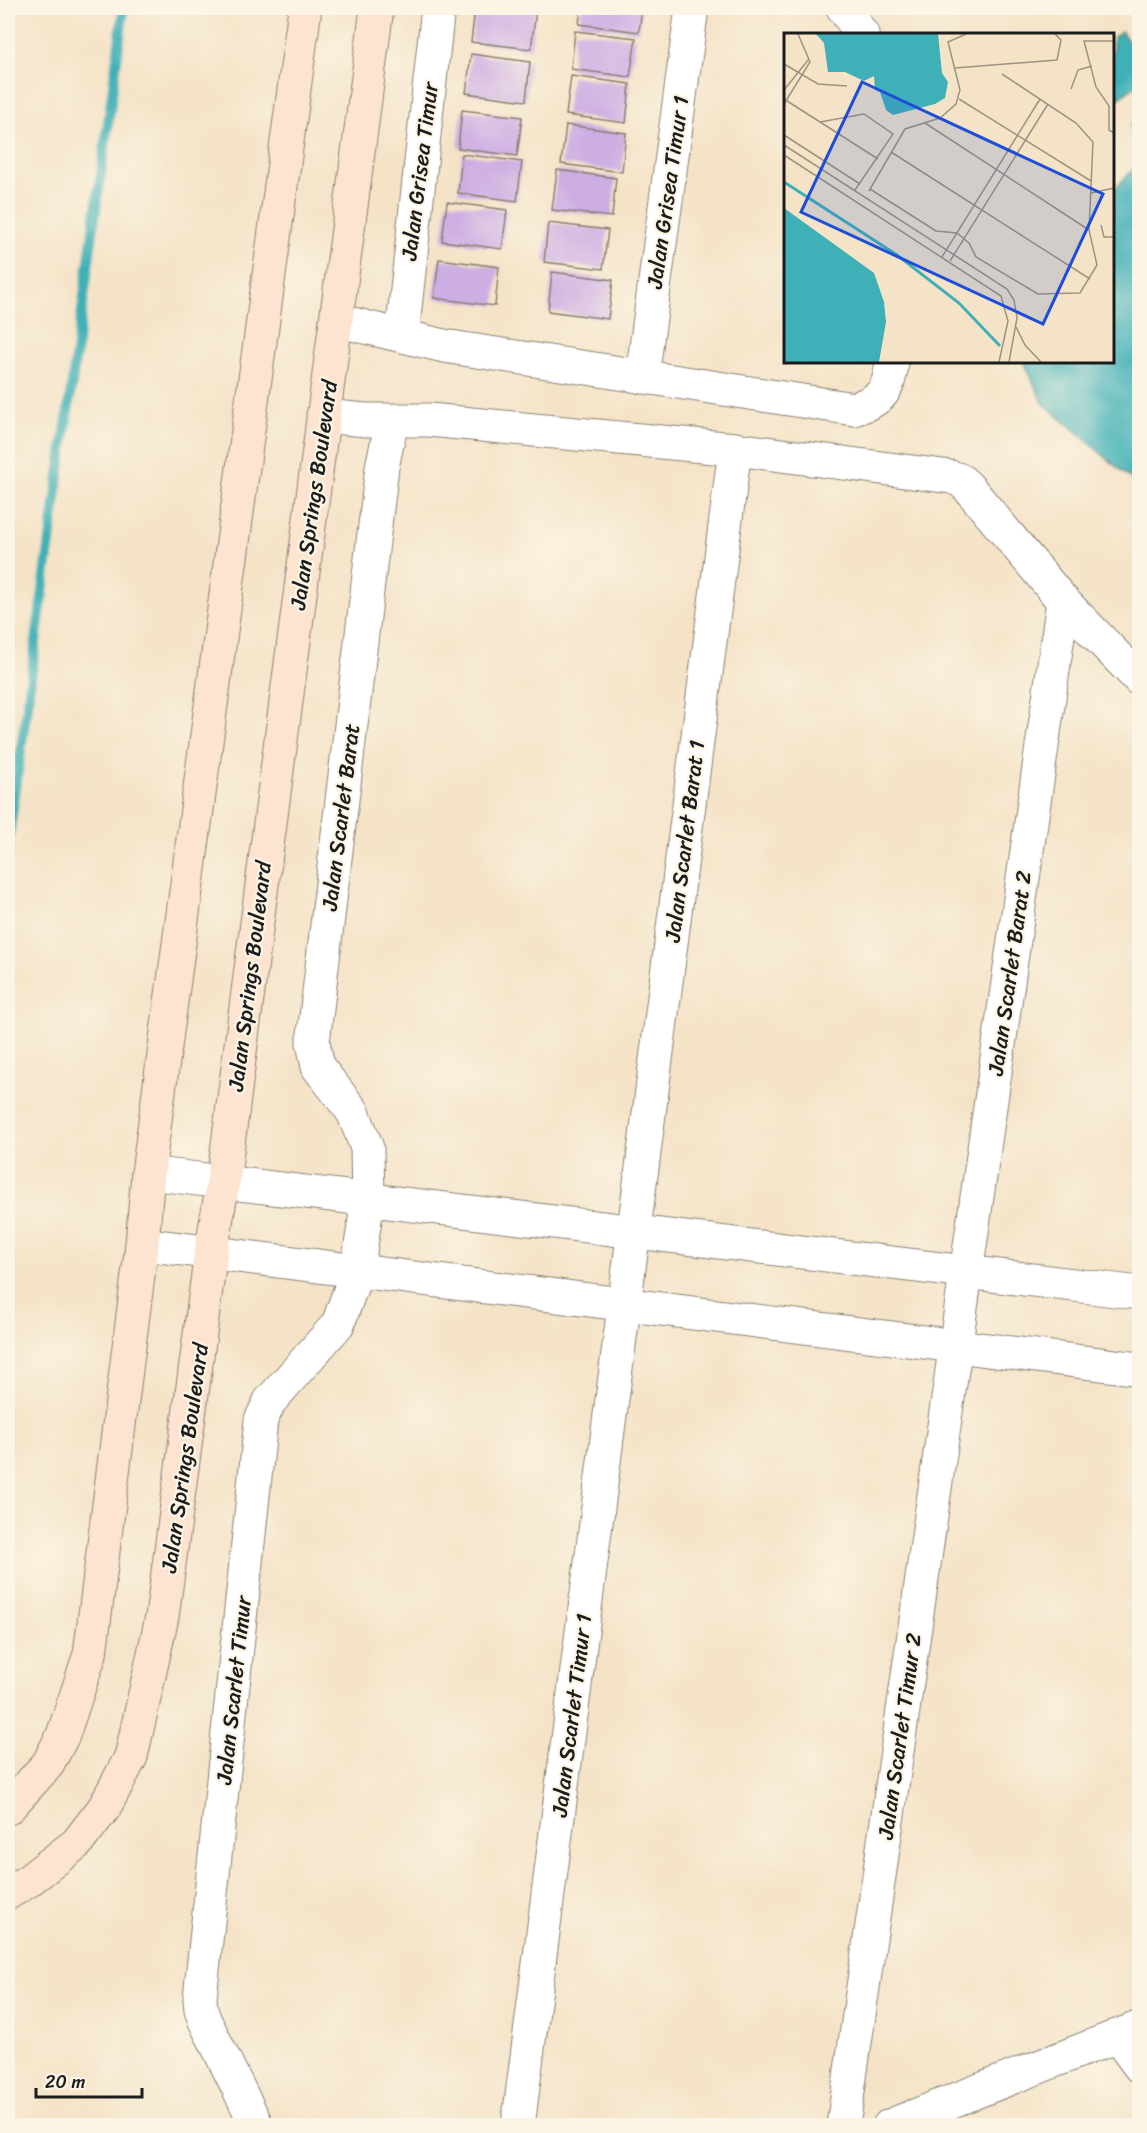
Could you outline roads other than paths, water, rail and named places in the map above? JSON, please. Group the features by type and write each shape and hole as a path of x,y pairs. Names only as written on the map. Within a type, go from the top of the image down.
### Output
{"main road":[{"path":"8,1808 48,1764 63,1735 90,1654 142,1244 148,1173 305,8"},
{"name":"Jalan Springs Boulevard","path":"8,1893 28,1881 76,1843 104,1808 131,1757 162,1617 211,1252 223,1182 377,8"}],"street":[{"name":"Jalan Grisea Timur","path":"402,335 438,8"},
{"name":"Jalan Grisea Timur 1","path":"642,376 692,8"},
{"path":"843,8 861,33"},
{"path":"336,320 444,346 854,409 875,402 890,382 892,363"},
{"path":"323,416 392,421 429,420 735,450 951,477 960,480 968,487 1063,601 1140,680"},
{"name":"Jalan Scarlet Barat","path":"357,1271 368,1200 367,1148 353,1112 318,1067 313,1042 381,478 392,421"},
{"name":"Jalan Scarlet Barat 1","path":"625,1304 735,450"},
{"name":"Jalan Scarlet Barat 2","path":"955,1346 1063,601"},
{"path":"148,1173 1140,1293"},
{"path":"142,1244 1140,1369"},
{"name":"Jalan Scarlet Timur","path":"257,2126 205,2021 200,1998 261,1420 270,1401 338,1324 357,1271"},
{"name":"Jalan Scarlet Timur 1","path":"518,2126 625,1304"},
{"name":"Jalan Scarlet Timur 2","path":"843,2126 955,1346"},
{"path":"889,2126 1128,2032 1140,2067"}],"water":[{"path":"1121,31 1139,56 1139,83 1114,102 1114,37"},
{"path":"1139,120 1139,486 1043,403 1024,363 1114,363 1114,190 1136,166 1131,125"}],"waterway":[{"path":"8,843 124,8"}]}
